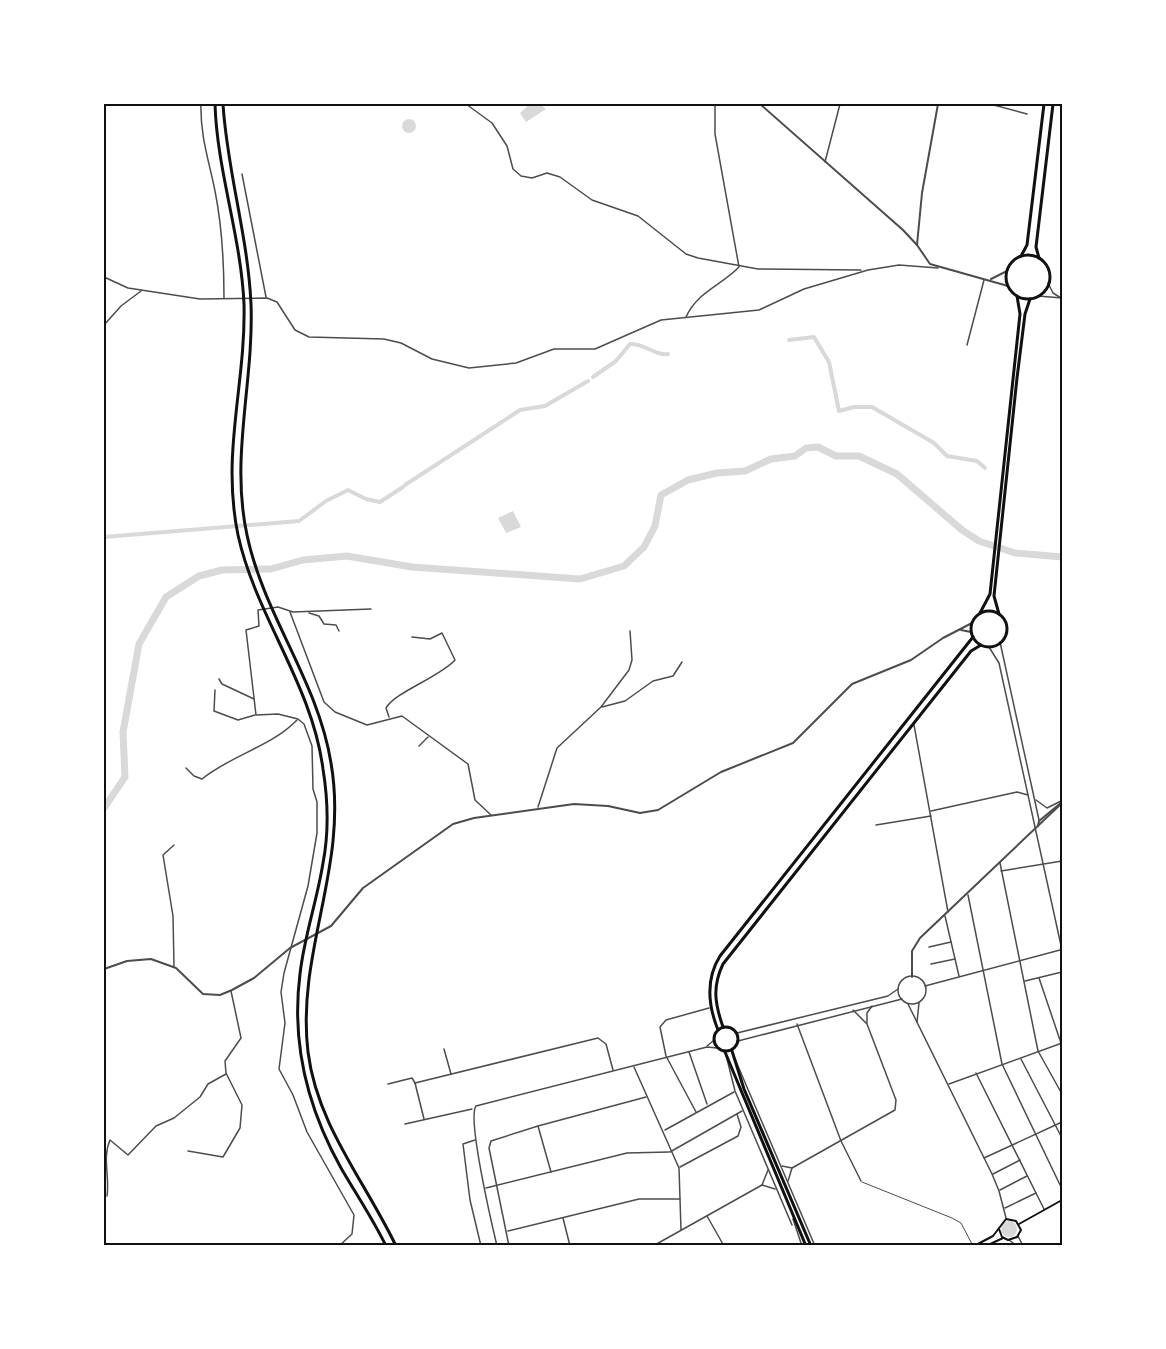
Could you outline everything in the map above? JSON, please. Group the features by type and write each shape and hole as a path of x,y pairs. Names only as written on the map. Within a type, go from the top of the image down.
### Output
{"main road":[{"path":"215,104 220,153 237,235 243,282 244,324 230,470 235,520 250,577 307,703 323,768 326,841 305,946 297,1013 303,1076 326,1138 386,1245"},
{"path":"224,104 227,144 249,276 251,319 239,464 244,520 254,563 318,708 332,765 335,840 308,981 306,1024 308,1053 316,1092 336,1140 396,1245"},
{"path":"718,1030 710,1008 711,975 720,956 972,635 972,623 987,602 1020,314 1017,296 1008,286 1007,271 1012,262 1021,256 1028,240 1044,104"},
{"path":"1017,296 1030,299 1038,296 1048,283 1047,268 1039,258 1036,247 1053,104"},
{"path":"1021,256 1039,258"},
{"path":"972,635 981,645 989,647 1000,642 1007,629 995,603 1020,349 1030,299"},
{"path":"980,613 992,611 999,614"},
{"path":"723,1027 714,1000 715,984 723,964 971,651 981,645"},
{"path":"806,1245 725,1053 717,1048 713,1041 718,1030 723,1027 730,1028 737,1034 738,1041 732,1051 733,1058 799,1220 813,1245"},
{"path":"725,1053 732,1051"},
{"path":"1019,1224 1062,1200"},
{"path":"974,1245 999,1229 1006,1219 1014,1220 1019,1224"},
{"path":"986,1245 1003,1238 1008,1240 1018,1236 1019,1224"},
{"path":"999,1229 1003,1238"}],"street":[{"path":"201,104 203,142 215,188 222,241 225,298"},
{"path":"466,104 492,123 507,146 513,169 521,176 532,178 546,173 560,177 592,200 638,216 686,254 739,267 865,271"},
{"path":"715,104 716,134 739,267"},
{"path":"760,104 917,245 930,264 938,268"},
{"path":"825,163 840,104"},
{"path":"917,245 922,193 938,104"},
{"path":"990,104 1027,114"},
{"path":"242,174 267,298"},
{"path":"104,277 117,284 142,291 201,299 267,298 277,302 295,330 309,337 384,339 401,343 432,359 470,368 516,363 554,349 595,349 646,325 685,318 759,310 804,289 865,271 899,265 938,268 1008,286"},
{"path":"685,318 705,292 725,280 739,267"},
{"path":"986,279 998,278 1007,271"},
{"path":"967,345 986,279"},
{"path":"1048,283 1053,293 1062,298"},
{"path":"104,325 121,306 142,291"},
{"path":"1038,296 1062,298"},
{"path":"256,715 246,630 259,626 258,610 278,607 289,611 308,612 371,609"},
{"path":"289,611 324,702 329,708 367,725 398,715 406,717 468,764 475,800 492,816"},
{"path":"308,612 320,616 324,624 336,625 339,631"},
{"path":"104,969 143,958 158,960 174,967 203,994 220,995 254,978 290,948 331,926 363,888 439,832 459,821 538,808 595,804 640,813 658,810 721,772 793,743 852,684 911,660 943,638 972,623"},
{"path":"961,630 972,635"},
{"path":"538,808 550,761 557,748 601,707 630,667 630,631"},
{"path":"389,718 386,708 390,702 423,684 455,660 442,633 430,639 412,637"},
{"path":"1000,642 1039,821"},
{"path":"925,986 1062,949 999,663 989,647"},
{"path":"601,707 625,701 653,681 673,676 682,663"},
{"path":"219,679 222,684 254,699"},
{"path":"215,690 214,711 238,720 256,715 278,714 298,719 304,724 312,746 317,824 308,886 290,948 281,992 285,1023 279,1069 294,1095 307,1132 354,1215 352,1234 339,1245"},
{"path":"186,768 194,776 202,779 222,763 258,749 272,737 285,732 298,719"},
{"path":"913,724 959,977"},
{"path":"419,746 429,736"},
{"path":"930,812 1017,792 1029,796"},
{"path":"1034,797 1038,804 1047,808 1062,802"},
{"path":"912,976 911,958 915,946 1062,802"},
{"path":"1036,827 1039,821 1062,802"},
{"path":"876,825 931,816"},
{"path":"174,845 164,855 172,916 174,967"},
{"path":"1000,871 1062,861"},
{"path":"1000,863 1038,1051 1062,1093"},
{"path":"967,894 1002,1064 1062,1188"},
{"path":"928,947 951,942"},
{"path":"931,964 955,959"},
{"path":"1024,982 1062,972"},
{"path":"737,1034 888,996 898,989 903,980 912,976 919,978 925,986 925,996 919,1002 908,1004"},
{"path":"948,1084 1062,1044 1039,978"},
{"path":"898,989 902,999 908,1004 992,1174 1006,1219"},
{"path":"188,1151 223,1157 240,1128 242,1105 226,1074 226,1055 241,1038 231,990"},
{"path":"738,1041 797,1024 902,999"},
{"path":"917,1022 919,1002"},
{"path":"787,1182 792,1168 891,1113 896,1106 867,1024 867,1014 872,1006"},
{"path":"696,1112 666,1056 660,1031 662,1023 710,1008"},
{"path":"853,1011 867,1024"},
{"path":"797,1024 841,1141 861,1181"},
{"path":"415,1083 601,1038 606,1044 613,1071"},
{"path":"707,1047 713,1041"},
{"path":"405,1124 473,1109 487,1102 666,1056 707,1047 717,1048"},
{"path":"444,1049 451,1074"},
{"path":"689,1051 708,1106"},
{"path":"725,1053 727,1068 735,1091 801,1245"},
{"path":"733,1058 738,1061 813,1245"},
{"path":"1020,1058 1062,1138"},
{"path":"633,1066 664,1130 669,1152 679,1168 681,1230"},
{"path":"976,1073 1044,1210"},
{"path":"107,1196 110,1180 106,1156 110,1140 128,1155 156,1126 174,1118 200,1097 208,1084 226,1074"},
{"path":"388,1084 412,1078 424,1119"},
{"path":"664,1130 735,1091"},
{"path":"509,1245 489,1148 490,1141 647,1096"},
{"path":"473,1109 484,1189 497,1245"},
{"path":"484,1189 627,1153 669,1152 743,1110"},
{"path":"679,1168 738,1136 741,1127 736,1114"},
{"path":"984,1158 1062,1122"},
{"path":"538,1126 550,1172"},
{"path":"476,1140 463,1144 471,1200 482,1245"},
{"path":"992,1174 1020,1160"},
{"path":"780,1165 792,1168"},
{"path":"653,1245 762,1185 768,1169"},
{"path":"999,1191 1028,1176"},
{"path":"762,1185 777,1190"},
{"path":"1004,1208 1036,1193"},
{"path":"506,1232 639,1199 680,1199"},
{"path":"799,1220 800,1209"},
{"path":"792,1225 793,1215"},
{"path":"706,1216 724,1245"},
{"path":"563,1218 570,1245"},
{"path":"1018,1236 1023,1245"},
{"path":"1008,1240 1017,1245"}],"lane":[{"path":"861,1181 961,1223 974,1245"}],"shaded area":[{"path":"530,104 540,104 546,109 526,122 520,113"},
{"path":"409,119 414,121 416,126 414,131 409,133 404,131 402,126 404,121"},
{"path":"513,511 521,527 506,533 498,518"},
{"path":"1009,1221 1017,1229 1009,1237 1001,1229"}],"waterway":[{"path":"789,340 814,337 829,362 839,411 854,407 872,407 934,443 947,456 977,461 985,468"},
{"path":"593,377 616,361 630,344 668,354"},
{"path":"405,485 520,410 545,406 588,381"},
{"path":"104,808 125,777 123,732 139,644 166,597 199,576 222,570 271,569 303,560 347,556 412,567 580,579 624,566 644,547 655,526 661,495 688,480 717,473 745,471 771,459 795,456 806,448 818,447 836,456 859,456 897,474 962,530 979,541 1015,553 1062,557"},
{"path":"104,537 299,521 326,501 348,490 366,499 380,502 403,487"}]}
